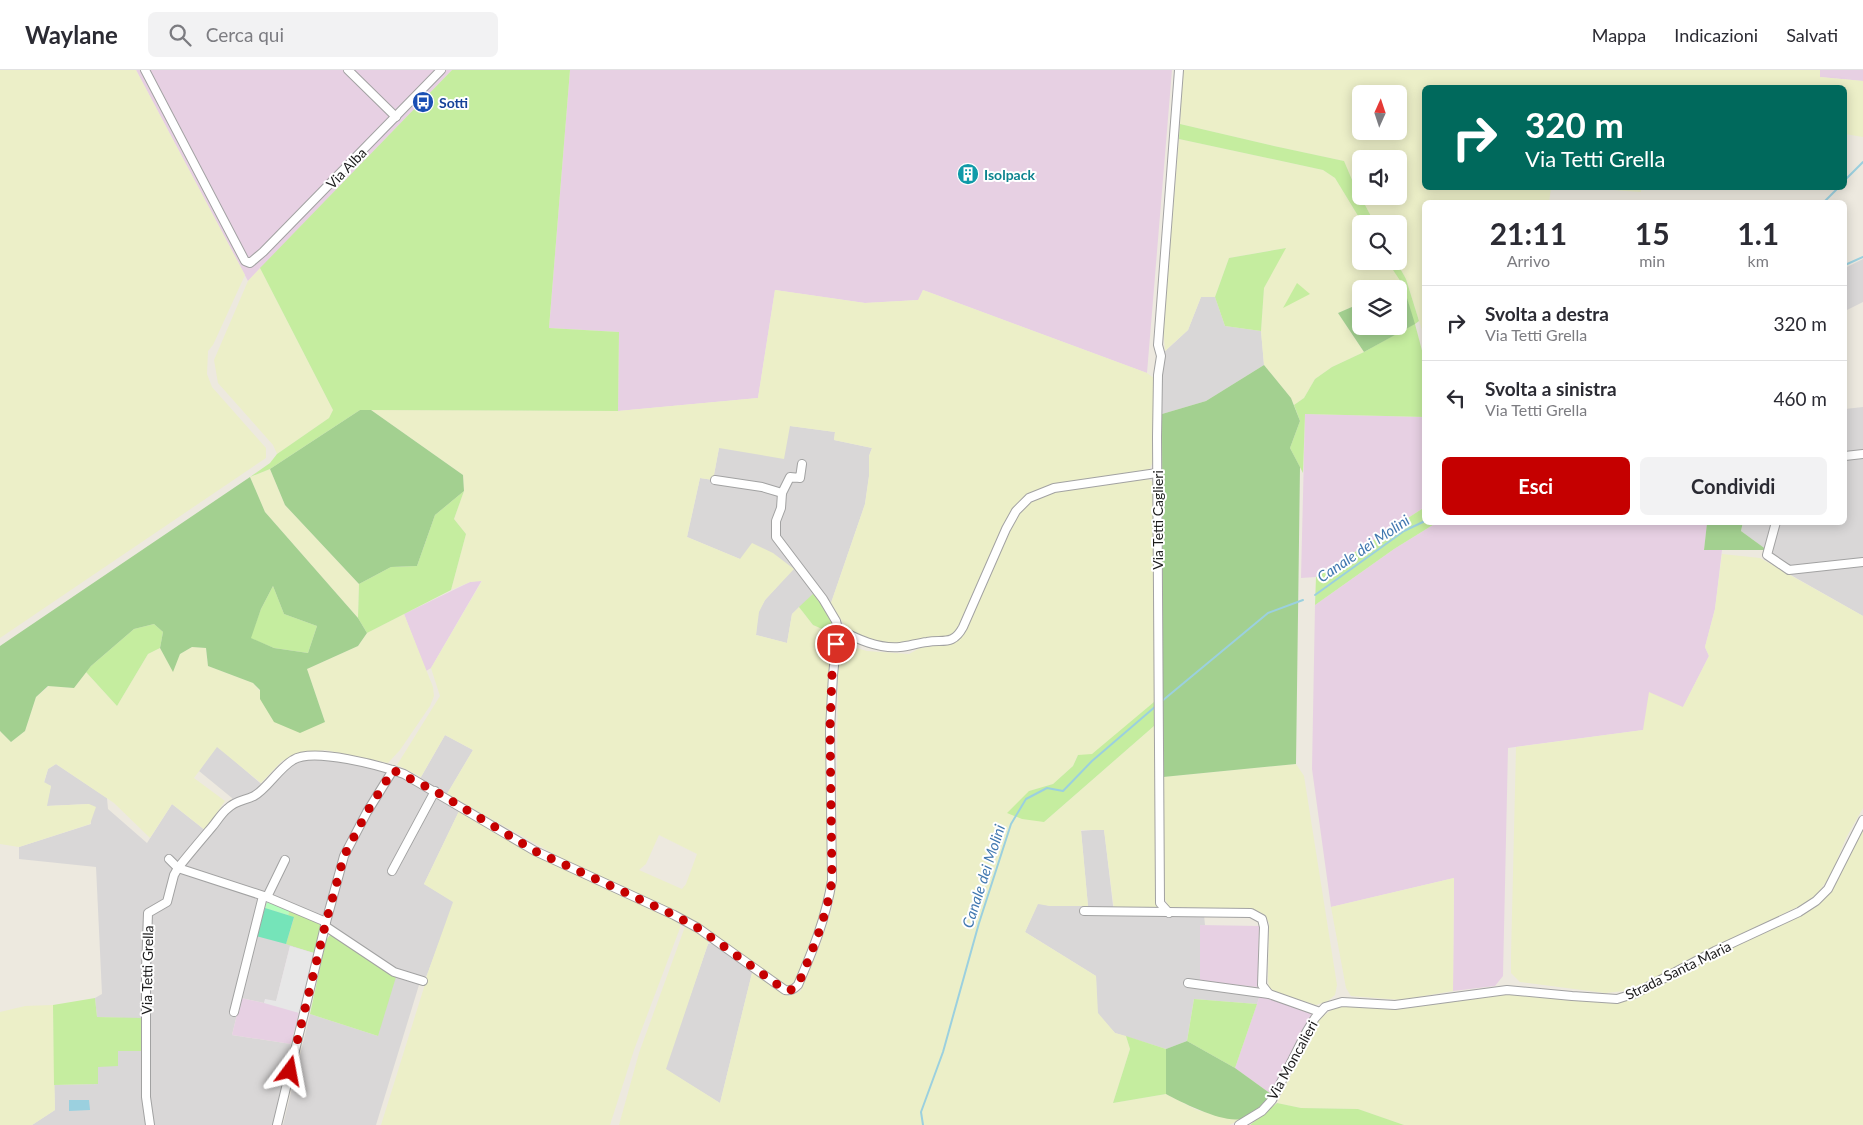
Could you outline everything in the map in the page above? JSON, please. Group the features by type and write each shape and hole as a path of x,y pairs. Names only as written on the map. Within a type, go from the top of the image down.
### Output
{"street":[{"name":"Via Alba","path":"145,70 245,261 250,263 263,252 441,70"},
{"path":"348,70 396,117"},
{"name":"Via Tetti Caglieri","path":"1169,913 1160,903 1157,473 1158,375 1161,356 1158,345 1179,70"},
{"path":"1847,456 1863,454"},
{"path":"802,464 800,478 790,477 782,493 781,508 775,532 776,537 824,599 836,621 838,629 868,643 900,647 929,641 943,642 951,640 959,634 1006,529 1016,511 1029,498 1054,488 1157,473"},
{"path":"715,480 762,487 782,493"},
{"path":"1775,525 1767,555 1789,570 1863,562"},
{"name":"Via Tetti Grella","path":"150,1125 146,1097 146,970 148,917 150,911 165,905 169,899 172,881 178,868 227,809 241,800 254,796 293,760 300,757 319,756 393,770 435,791 535,851 674,915 698,928 785,990 792,990 798,985 820,934 832,880 830,728 832,675 838,629"},
{"path":"277,1125 325,924 344,856 367,812 393,770"},
{"path":"392,871 435,791"},
{"name":"Strada Santa Maria","path":"1320,1012 1333,1004 1342,1002 1395,1005 1507,990 1617,999 1636,993 1715,951 1799,912 1816,901 1828,889 1863,820"},
{"path":"169,860 178,868 265,896 325,924 394,972 423,981"},
{"path":"234,1012 265,896 285,860"},
{"path":"1084,911 1252,913 1262,919 1264,928 1262,985 1269,994"},
{"path":"1188,983 1269,994 1320,1012"},
{"name":"Via Moncalieri","path":"1239,1125 1262,1111 1272,1100 1307,1031 1320,1012"}],"shaded area":[{"path":"136,70 452,70 248,281"},
{"path":"570,70 1172,70 1147,373 923,290 919,300 865,303 775,290 758,398 618,411 619,332 549,328"},
{"path":"1820,70 1863,70 1863,81 1820,77"},
{"path":"1863,259 1863,302 1847,310 1847,267"},
{"path":"1201,297 1215,297 1225,326 1261,331 1264,365 1206,401 1162,414 1161,355 1188,330"},
{"path":"1863,407 1863,616 1789,574 1767,550 1741,531 1742,525 1847,525 1847,409"},
{"path":"1305,414 1422,417 1422,509 1316,577 1301,578"},
{"path":"790,426 835,432 834,440 872,448 869,456 869,476 865,504 831,603 819,589 792,614 787,643 756,635 758,612 765,600 793,569 740,559 687,537 700,478 713,480 719,448"},
{"path":"1433,525 1707,525 1704,550 1722,550 1715,609 1705,647 1709,656 1683,707 1643,730 1508,748 1503,976 1495,986 1453,991 1454,878 1331,907 1312,769 1315,605 1394,549"},
{"path":"482,580 431,668 426,671 404,614 470,582"},
{"path":"445,735 473,750 444,799 460,809 424,884 454,902 427,975 419,985 376,1125 283,1125 310,1014 378,1036 331,934 321,930 314,953 290,946 276,1002 264,1003 241,998 232,1035 291,1044 273,1125 32,1125 55,1110 54,1085 98,1084 98,1066 118,1051 148,1050 150,1019 97,1017 95,998 102,994 96,867 19,859 19,847 91,824 89,804 46,806 51,786 44,783 48,769 56,764 107,798 108,809 147,843 172,804 211,835 232,807 232,798 199,771 217,746 266,788 293,762 315,758 377,767 400,775 417,784"},
{"path":"1104,829 1114,914 1204,915 1205,925 1200,925 1200,981 1258,987 1260,995 1257,1004 1194,999 1187,1041 1166,1049 1115,1033 1097,1013 1096,976 1025,932 1038,903 1050,906 1088,906 1081,831"},
{"path":"1200,925 1259,926 1258,987 1200,981"},
{"path":"715,943 753,969 720,1103 665,1069 708,944"},
{"path":"290,946 314,953 291,1044 232,1035 241,998 264,1003 265,999 276,1002"},
{"path":"290,946 314,953 299,1013 264,1003 265,999 276,1001"},
{"path":"1260,995 1312,1013 1271,1094 1235,1068"}],"green space":[{"path":"0,70 136,70 245,275 213,345 208,351 207,374 212,387 266,448 266,458 0,638"},
{"path":"452,70 570,70 549,328 619,332 618,411 360,410 270,469 250,477 270,463 277,454 329,418 333,410 260,268"},
{"path":"1183,70 1820,70 1820,77 1863,81 1863,137 1847,134 1847,85 1422,85 1422,190 1551,190 1549,200 1422,200 1422,330 1407,280 1401,270 1407,270 1407,215 1370,215 1365,205 1407,205 1407,150 1352,150 1352,180 1344,161 1180,124"},
{"path":"1180,124 1344,161 1352,180 1352,205 1365,205 1370,215 1358,215 1335,178 1323,170 1179,139"},
{"path":"1179,139 1323,170 1335,178 1358,215 1352,215 1352,270 1393,270 1400,280 1352,280 1352,307 1338,313 1364,352 1332,367 1315,379 1304,398 1294,405 1291,398 1264,365 1261,331 1264,288 1285,248 1229,258 1215,297 1201,297 1188,330 1165,351 1163,327"},
{"path":"1614,190 1641,190 1641,192"},
{"path":"1286,248 1264,288 1261,331 1225,326 1215,297 1229,258"},
{"path":"260,268 333,410 329,418 277,454 273,445 218,383 214,360 248,281"},
{"path":"1393,270 1401,270 1406,279 1400,280"},
{"path":"1407,282 1419,321 1415,324 1422,351 1422,417 1305,414 1303,473 1290,448 1300,421 1294,405 1304,398 1315,379 1332,367 1394,335 1407,335 1407,328 1414,324 1407,299"},
{"path":"1297,283 1310,294 1283,308"},
{"path":"775,290 865,303 918,300 923,290 1147,373 1155,379 1154,460 1148,472 1038,491 1018,504 1013,509 957,631 947,637 893,645 876,641 854,634 843,623 831,603 865,504 869,476 869,456 872,448 834,440 835,432 790,426 784,459 719,448 713,480 700,478 687,537 740,559 752,543 773,553 794,569 765,600 759,612 756,635 787,643 792,614 799,607 813,625 836,635 829,882 817,933 797,981 793,985 785,985 693,920 568,862 447,794 473,750 445,735 421,777 397,765 440,696 431,668 482,581 470,582 451,590 466,534 454,519 464,491 463,475 371,410 618,411 758,398","holes":["659,835 697,854 686,884 682,889 639,870 646,864"]},
{"path":"1407,298 1415,324 1407,328"},
{"path":"1352,307 1352,334 1338,313"},
{"path":"1353,335 1395,335 1364,352"},
{"path":"1264,365 1291,398 1300,421 1290,448 1300,467 1296,764 1163,777 1162,414 1206,401"},
{"path":"360,410 371,410 463,475 464,491 435,515 417,566 391,567 359,584 285,505 270,469"},
{"path":"270,469 285,505 359,584 358,618 265,512 250,477"},
{"path":"250,477 265,512 358,618 367,633 358,646 307,669 325,722 300,733 274,722 260,699 260,690 253,683 208,666 206,648 192,647 180,654 173,672 160,648 163,632 154,624 134,629 91,666 74,688 48,686 36,697 25,731 11,742 0,731 0,646","holes":["273,586 284,614 317,626 308,653 274,648 251,638 261,609"]},
{"path":"1145,477 1154,483 1154,702 1092,755 1078,755 1073,766 1053,784 1029,791 1044,822 1154,726 1157,794 1157,909 1114,909 1104,830 1081,830 1088,906 1050,906 1038,904 1025,932 1096,976 1098,1013 1115,1033 1126,1036 1130,1049 1113,1103 1166,1094 1197,1110 1232,1119 1242,1119 1229,1125 619,1125 639,1053 686,924 709,937 666,1069 720,1103 753,969 789,996 800,992 820,945 833,905 836,868 838,664 842,644 867,651 909,654 920,648 948,644 959,640 1008,530 1017,514 1030,501 1055,490"},
{"path":"464,491 454,519 466,534 451,590 367,633 358,618 359,584 391,567 417,566 435,515"},
{"path":"1422,509 1422,525 1433,525 1394,549 1315,605 1316,577"},
{"path":"1707,525 1742,525 1741,531 1767,550 1704,550"},
{"path":"1722,554 1760,558 1863,616 1863,808 1846,838 1831,875 1818,893 1808,902 1695,956 1634,990 1605,993 1520,982 1511,973 1516,747 1643,730 1649,692 1683,707 1709,656 1705,647 1715,609"},
{"path":"273,586 284,614 317,626 308,653 274,648 250,638 261,609"},
{"path":"815,592 828,613 836,635 813,625 799,607"},
{"path":"404,614 433,687 434,696 430,706 400,750 388,763 325,750 297,754 282,761 261,783 217,747 194,778 225,801 205,830 172,804 150,838 114,803 56,764 48,769 44,782 51,786 47,806 89,804 96,807 90,824 19,847 0,844 0,731 11,742 25,731 36,697 49,686 74,688 86,672 117,706 148,654 160,648 173,671 180,654 192,647 206,648 208,666 253,683 260,691 325,722 307,669 358,646 367,633"},
{"path":"154,624 163,632 160,648 148,654 117,706 86,672 134,629"},
{"path":"1154,702 1154,726 1044,822 1022,819 1007,813 1029,791 1053,784 1073,766 1078,755 1092,754"},
{"path":"1296,764 1304,776 1337,985 1335,995 1328,1001 1316,1005 1275,992 1269,987 1269,923 1265,915 1255,910 1169,907 1164,897 1163,777"},
{"path":"460,809 680,923 680,928 634,1050 610,1125 381,1125 427,975 453,902 424,884"},
{"path":"1863,828 1863,1125 1404,1125 1358,1109 1301,1108 1277,1103 1318,1020 1334,1008 1350,1006 1398,1007 1508,993 1617,1001 1636,999 1694,965 1818,905 1832,890"},
{"path":"1454,878 1453,991 1401,1000 1351,996 1346,988 1331,907"},
{"path":"267,902 290,910 288,915 265,908"},
{"path":"265,908 294,917 286,944 256,936"},
{"path":"290,910 323,922 314,953 286,944 294,918 288,915"},
{"path":"331,934 396,977 378,1036 310,1014 326,940"},
{"path":"95,998 97,1017 142,1018 141,1051 118,1051 118,1066 98,1067 98,1084 54,1085 53,1005"},
{"path":"1194,999 1257,1004 1235,1068 1187,1041"},
{"path":"53,1005 55,1110 32,1125 0,1125 0,1012 25,1006"},
{"path":"1126,1036 1166,1049 1166,1094 1113,1103 1130,1049"},
{"path":"1187,1041 1235,1068 1271,1094 1250,1115 1241,1119 1233,1119 1213,1115 1166,1094 1166,1049"},
{"path":"1277,1103 1301,1108 1358,1109 1404,1125 1250,1125"}],"water":[{"path":"69,1100 89,1100 90,1110 69,1111"}],"waterway":[{"name":"Canale dei Molini","path":"1847,178 1863,162"},
{"name":"Canale dei Molini","path":"1826,200 1836,190"},
{"path":"1847,264 1863,257"},
{"name":"Canale dei Molini","path":"1315,595 1404,531 1422,522"},
{"name":"Canale dei Molini","path":"1162,701 1268,613 1303,600"},
{"name":"Canale dei Molini","path":"923,1125 921,1112 943,1052 979,923 1011,824 1026,799 1047,788 1063,791 1092,761 1156,706"}],"place":[{"name":"Sotti","path":"423,102"},
{"name":"Isolpack","path":"968,174"}],"route":[{"path":"290,1071 344,856 367,812 393,770 435,791 535,851 674,915 698,928 785,990 795,988 820,934 832,880 830,728 832,675 836,644"}]}
